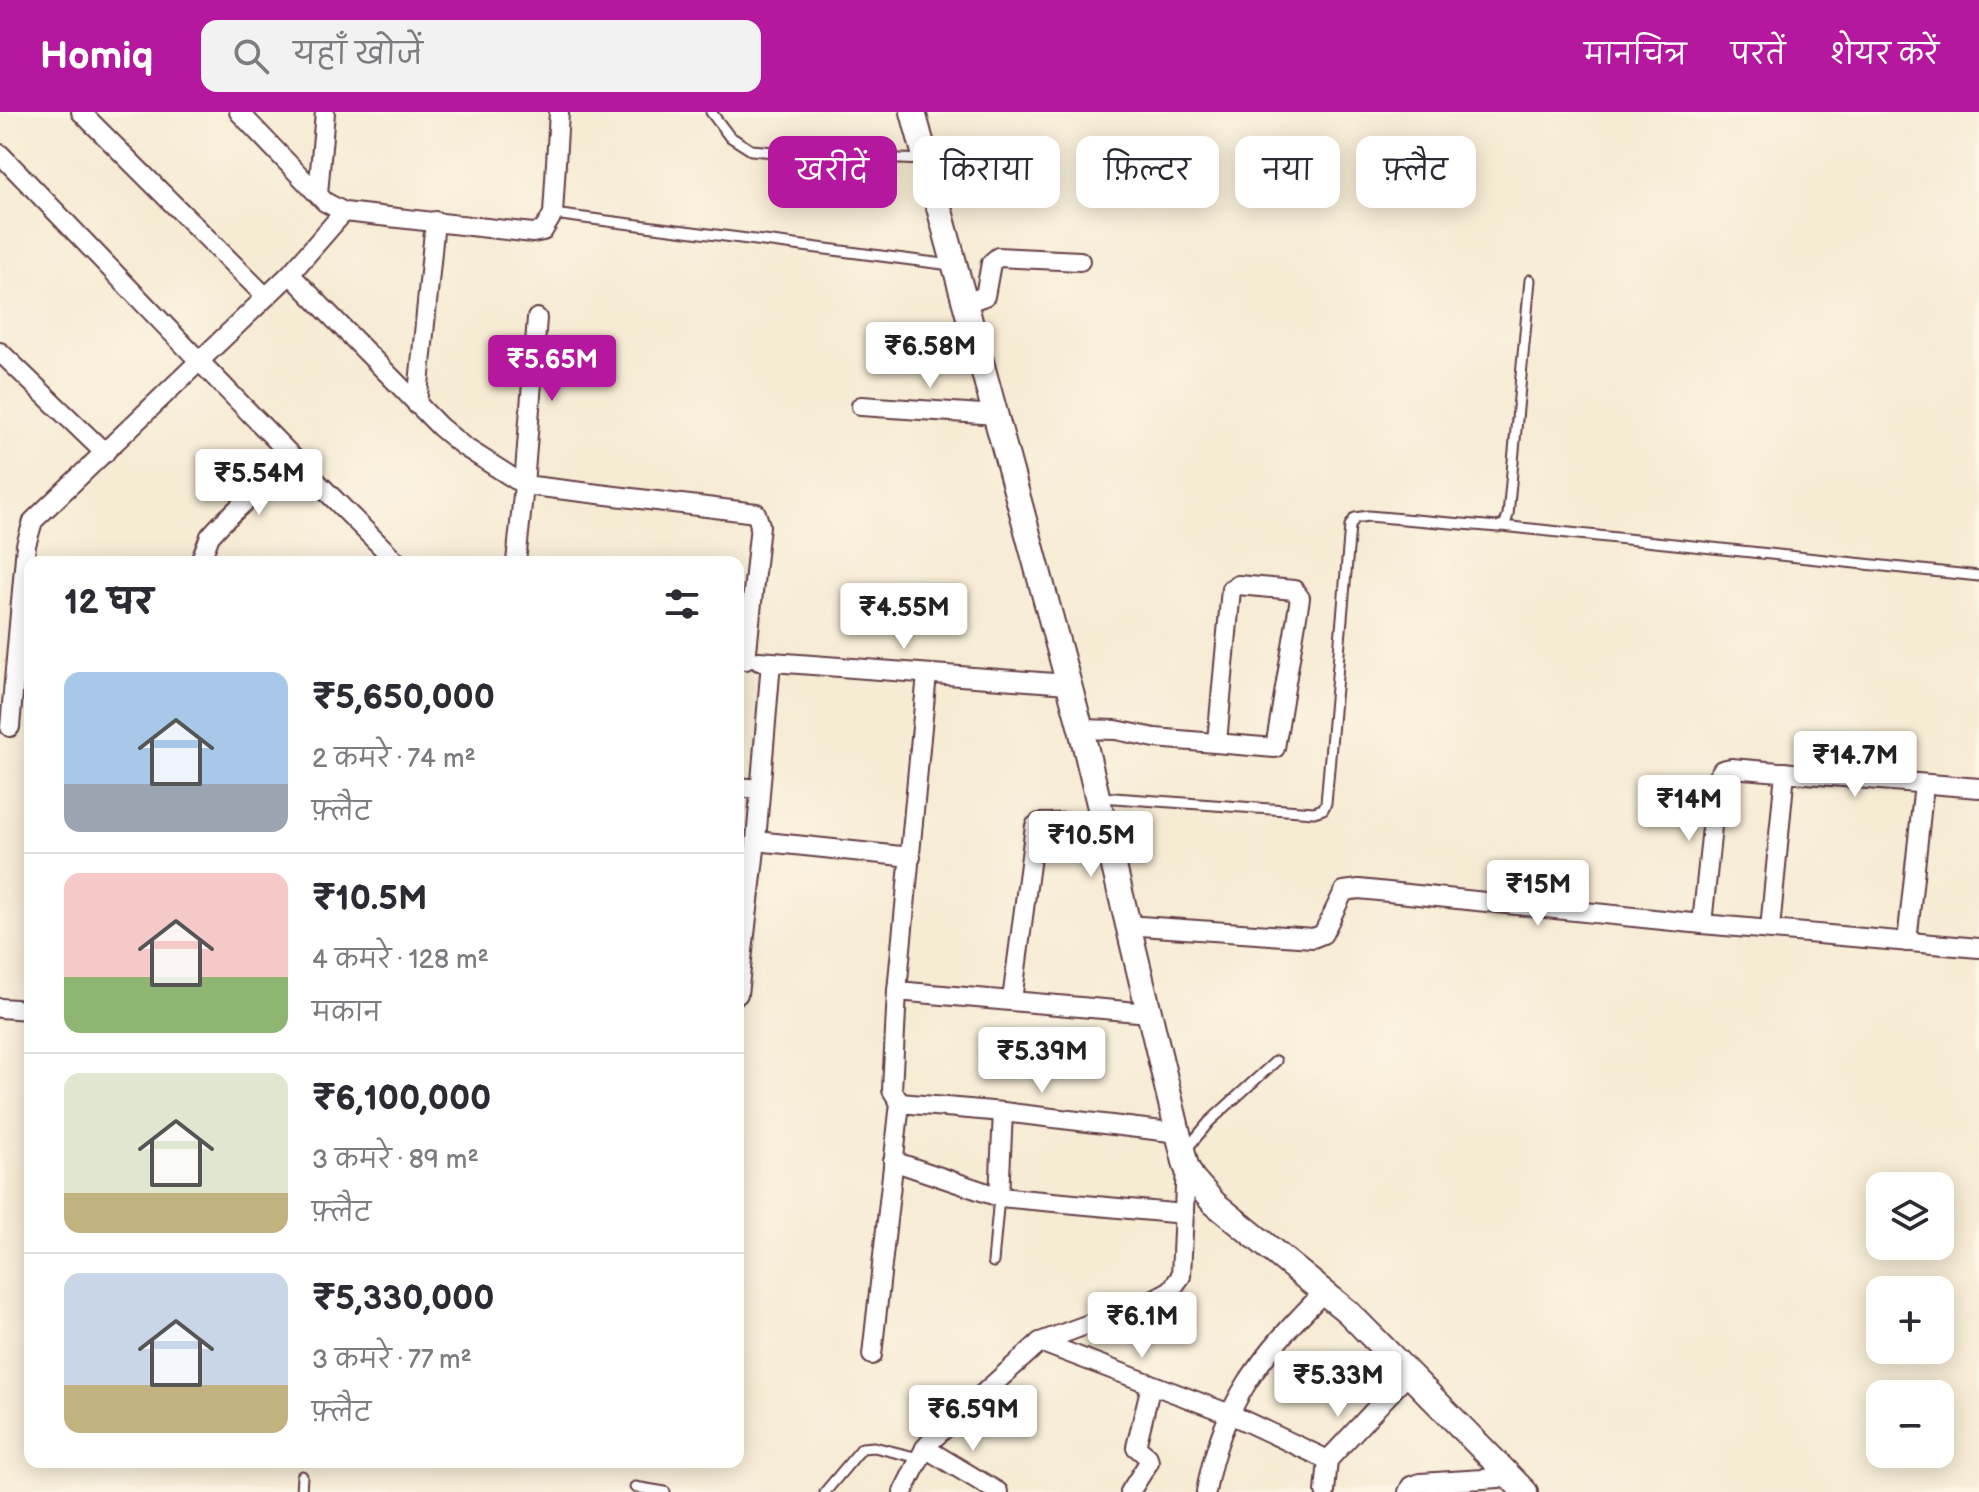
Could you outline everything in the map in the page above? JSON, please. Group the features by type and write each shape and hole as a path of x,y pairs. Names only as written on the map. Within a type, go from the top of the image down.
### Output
{"street":[{"path":"81,112 266,297"},
{"path":"239,112 334,208 344,212 533,233 543,231 553,214 559,112"},
{"path":"318,194 325,112"},
{"path":"913,112 919,136"},
{"path":"0,154 292,458 391,556"},
{"path":"938,208 1081,729 1126,925 1192,1178 1214,1203 1325,1291 1410,1372 1499,1479 1525,1492"},
{"path":"26,556 33,521 290,274 344,212"},
{"path":"417,405 435,221"},
{"path":"965,303 985,296 991,263 998,257 1080,261"},
{"path":"290,274 417,405 463,446 524,485 756,513 760,525 744,645"},
{"path":"517,556 537,318"},
{"path":"0,352 105,453"},
{"path":"861,406 997,415"},
{"path":"202,556 210,536 292,458"},
{"path":"1081,729 1116,730 1155,738 1271,749 1276,747 1300,598 1294,590 1238,585 1231,589 1217,742"},
{"path":"5,727 24,618"},
{"path":"744,660 1068,684"},
{"path":"744,898 756,841 771,662"},
{"path":"872,1355 900,1103 892,1090 897,991 927,674"},
{"path":"1702,924 1719,773 1722,770 1731,768 1979,788"},
{"path":"1770,929 1785,772"},
{"path":"1907,942 1924,784"},
{"path":"744,788 759,789"},
{"path":"1012,1000 1035,826 1039,823 1102,822"},
{"path":"756,841 911,857"},
{"path":"1126,925 1313,938 1323,934 1342,894 1350,889 1979,948"},
{"path":"897,991 1149,1013"},
{"path":"0,1008 24,1010"},
{"path":"900,1103 1003,1112 1183,1151"},
{"path":"999,1197 1003,1112"},
{"path":"903,1492 922,1453 943,1428 1040,1342 1151,1301 1171,1290 1181,1276 1183,1151"},
{"path":"893,1161 999,1197 1184,1214"},
{"path":"1206,1492 1214,1453 1242,1388 1280,1335 1325,1291"},
{"path":"1040,1342 1230,1414 1328,1460"},
{"path":"1325,1492 1328,1460 1410,1372"},
{"path":"1130,1492 1149,1462 1148,1457 1136,1447 1151,1385"},
{"path":"922,1453 998,1492"},
{"path":"1408,1492 1411,1486 1420,1483 1499,1479"}],"lane":[{"path":"711,112 729,136 751,150 913,160"},
{"path":"553,214 954,266"},
{"path":"1502,526 1508,515 1530,280"},
{"path":"1097,796 1314,812 1323,809 1352,522 1355,518 1368,516 1502,526 1979,576"},
{"path":"1183,1151 1209,1122 1276,1061"},
{"path":"993,1262 999,1197"},
{"path":"825,1492 862,1448 922,1453"},
{"path":"301,1492 302,1476"},
{"path":"635,1487 665,1492"}]}
